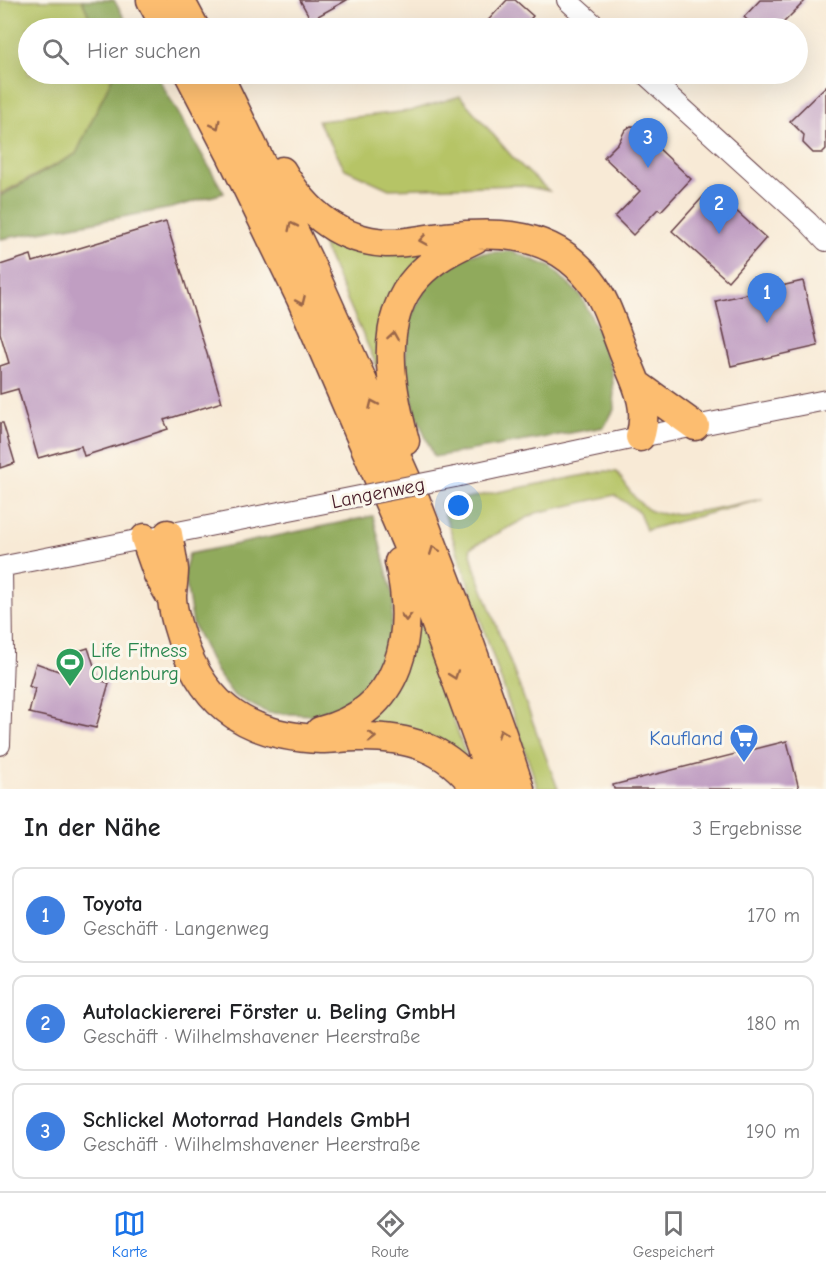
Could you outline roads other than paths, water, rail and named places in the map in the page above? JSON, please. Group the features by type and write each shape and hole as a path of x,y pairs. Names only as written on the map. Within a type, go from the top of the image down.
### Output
{"highway":[{"path":"151,0 161,18"},
{"path":"180,0 190,18"},
{"path":"194,84 301,299 406,542 494,789"},
{"path":"223,84 314,270 414,496 504,737 520,789"},
{"path":"225,84 257,121 279,168 294,193 329,225 364,239 385,243 445,236 512,234 541,242 564,255 590,280 606,306 638,385 645,422 640,437"},
{"path":"414,496 412,464 394,403 389,365 398,311 415,278 429,265 481,236"},
{"path":"620,345 628,417 630,425 640,437"},
{"path":"638,385 695,426"},
{"path":"293,736 327,729 348,721 363,711 386,688 403,651 406,625 404,584 392,538 377,502 378,480"},
{"path":"157,536 158,575 171,599 186,652 209,692 240,720 293,736 322,739 382,737 414,741 451,762 466,774 476,789"}],"street":[{"path":"567,0 587,18"},
{"path":"656,84 826,241"},
{"name":"Langenweg","path":"1,567 455,477 826,400"},
{"path":"0,745 3,654 1,567"}],"place":[{"name":"Schlickel Motorrad Handels GmbH","path":"648,168"},
{"name":"Autolackiererei Förster u. Beling GmbH","path":"719,234"},
{"name":"Toyota","path":"767,323"},
{"name":"Life Fitness Oldenburg","path":"70,688"},
{"name":"Kaufland","path":"744,764"}]}
